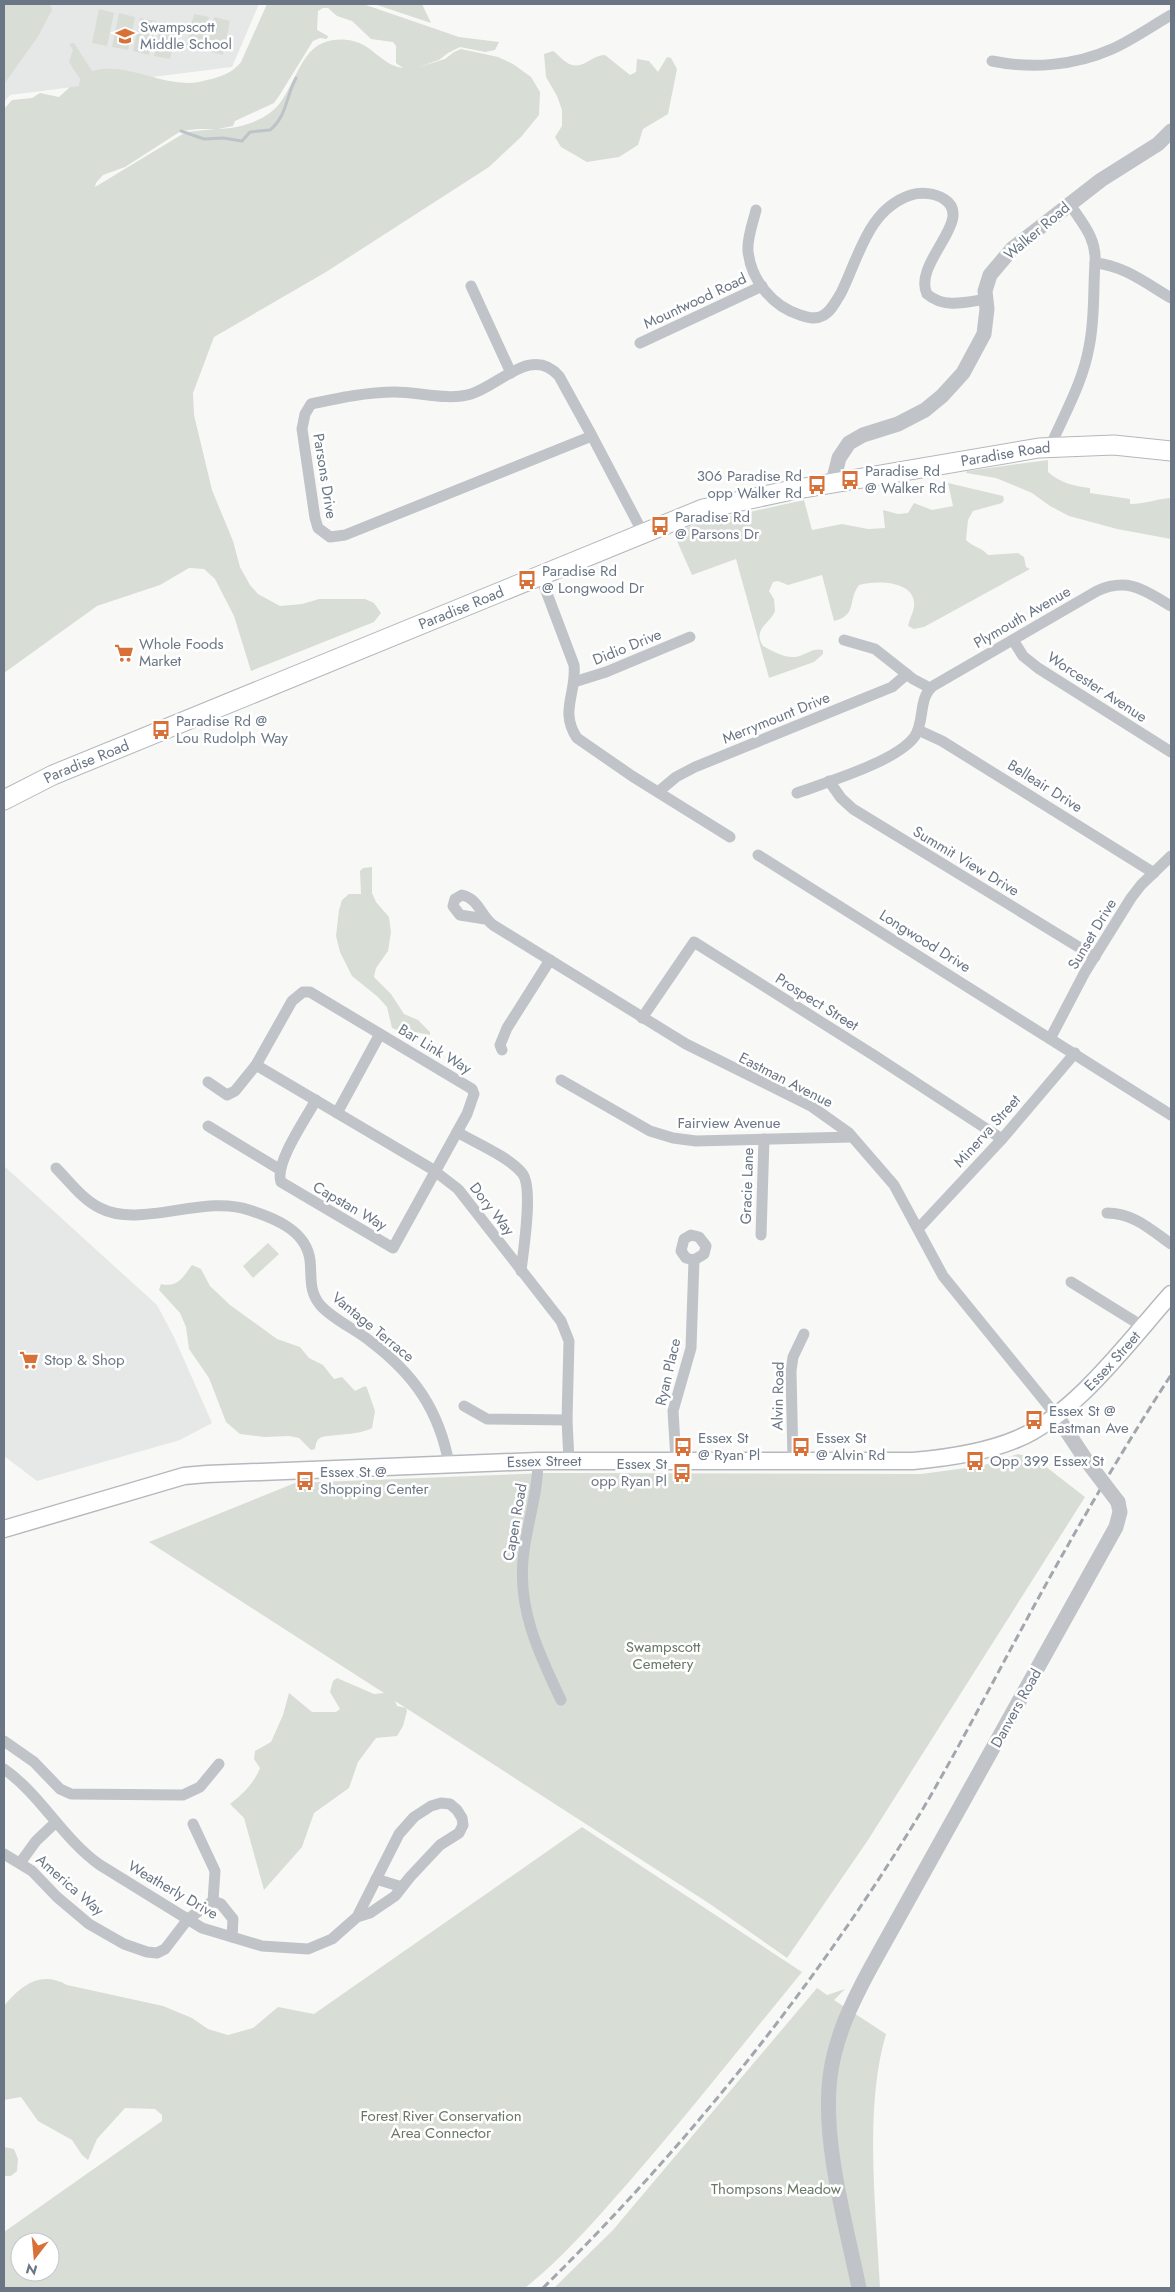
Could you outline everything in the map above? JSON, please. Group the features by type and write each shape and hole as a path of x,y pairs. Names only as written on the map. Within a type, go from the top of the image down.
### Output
{"highway":[{"name":"Paradise Road","path":"4,800 53,775 703,509 834,482 1050,447 1114,444 1171,451"}],"main road":[{"name":"Essex Street","path":"4,1528 184,1476 207,1474 538,1461 913,1460 950,1456 989,1448 1018,1439 1056,1415 1089,1385 1171,1294"}],"street":[{"path":"992,61 1012,65 1044,66 1090,57 1114,48 1171,15"},
{"name":"Walker Road","path":"834,482 839,458 849,443 863,435 898,424 925,410 942,396 963,373 984,334 987,283 998,264 1025,238 1070,203 1158,144 1171,131"},
{"name":"Mountwood Road","path":"756,210 748,251 752,267 762,286 774,302 790,312 806,317 822,316 836,301 872,226 882,212 900,198 922,193 945,199 950,204 953,220 952,228 927,269 924,282 927,294 938,301 952,304 986,299"},
{"path":"1050,447 1080,380 1091,336 1095,247 1089,232 1070,203"},
{"path":"1095,263 1107,264 1124,271 1171,298"},
{"path":"471,286 511,373"},
{"name":"Mountwood Road","path":"640,342 762,286"},
{"name":"Parsons Drive","path":"592,436 345,535 330,537 318,528 313,508 302,428 305,414 311,404 382,392 465,395 482,389 526,365 536,363 553,368 592,436 642,533"},
{"path":"540,575 571,657 575,675 568,711 571,730 577,738 730,837"},
{"name":"Plymouth Avenue","path":"930,688 1097,591 1115,584 1138,588 1171,606"},
{"name":"Didio Drive","path":"574,682 606,672 690,637"},
{"path":"797,793 830,781 901,750 914,738 918,730 924,698 930,688 907,674 875,649 844,640"},
{"name":"Worcester Avenue","path":"1013,640 1017,649 1034,665 1171,752"},
{"name":"Merrymount Drive","path":"658,792 676,777 695,767 881,692 892,687 907,674"},
{"name":"Belleair Drive","path":"918,730 950,746 1154,873"},
{"name":"Summit View Drive","path":"830,781 840,798 852,809 1095,957"},
{"name":"Longwood Drive","path":"758,855 1171,1114"},
{"name":"Sunset Drive","path":"1051,1037 1095,957 1131,898 1171,856"},
{"name":"Eastman Avenue","path":"485,919 642,1018 719,1062 811,1106 852,1137 894,1185 943,1276 1056,1415"},
{"name":"Prospect Street","path":"642,1018 694,942 1002,1139"},
{"path":"502,1050 500,1045 504,1032 550,960"},
{"name":"Bar Link Way","path":"256,1065 297,995 303,992 310,992 472,1090 474,1094 471,1107 434,1170"},
{"name":"Bar Link Way","path":"337,1113 380,1034"},
{"name":"Minerva Street","path":"918,1229 1002,1139 1075,1053"},
{"path":"208,1082 227,1095 232,1093 256,1065"},
{"name":"Dory Way","path":"256,1065 434,1170 458,1189 472,1204 521,1271 540,1293 566,1331 569,1341 567,1420 569,1461"},
{"name":"Fairview Avenue","path":"561,1080 637,1125 662,1136 696,1140 852,1137"},
{"path":"208,1126 280,1169 316,1100"},
{"path":"457,1132 510,1163 525,1177 527,1193 521,1271"},
{"name":"Gracie Lane","path":"761,1235 764,1139"},
{"name":"Vantage Terrace","path":"56,1168 83,1197 108,1211 124,1214 231,1204 257,1212 295,1232 307,1248 310,1285 316,1300 328,1313 378,1347 416,1384 436,1417 444,1437 449,1464"},
{"name":"Capstan Way","path":"280,1169 278,1175 281,1182 393,1248 434,1170"},
{"path":"1107,1213 1122,1213 1130,1216 1171,1244"},
{"name":"Ryan Place","path":"676,1460 673,1411 691,1348 694,1260"},
{"path":"1071,1282 1142,1326"},
{"name":"Alvin Road","path":"794,1461 791,1371 793,1357 804,1334"},
{"path":"464,1406 487,1420 567,1420"},
{"name":"Danvers Road","path":"859,2288 830,2143 830,2076 836,2048 851,2005 1116,1526 1120,1512 1118,1502 1086,1460 1056,1415"},
{"name":"Capen Road","path":"538,1461 536,1499 523,1560 523,1594 526,1617 533,1640 561,1700"},
{"path":"4,1740 34,1762 60,1789 71,1794 183,1795 200,1787 219,1764"},
{"name":"Weatherly Drive","path":"4,1768 19,1781 88,1857 202,1928 274,1948 308,1950 332,1939 357,1917 392,1845 405,1826 430,1806 440,1803 450,1804 462,1818 463,1825 459,1833 440,1845 395,1896 370,1914 357,1917"},
{"path":"20,1863 36,1841 56,1822"},
{"path":"193,1824 215,1871 213,1901"},
{"name":"America Way","path":"4,1854 32,1871 57,1897 89,1924 137,1949 156,1952 165,1949 188,1919"},
{"path":"376,1879 402,1886"},
{"path":"188,1919 213,1901"},
{"path":"213,1901 221,1904 233,1918 232,1937"}],"shaded area":[{"name":"Swampscott Middle School","path":"4,4 259,4 232,67 10,95 4,102"},
{"path":"4,1166 157,1305 174,1337 212,1423 180,1440 37,1481 4,1456"}],"green space":[{"path":"4,4 50,4 52,10 37,38 4,84"},
{"path":"267,4 363,4 459,37 499,42 495,50 485,52 460,47 439,60 416,68 445,59 461,49 498,57 513,64 531,77 540,92 539,115 521,137 489,167 326,272 214,337 193,393 194,415 212,490 233,541 240,567 250,585 258,594 280,606 302,604 319,599 365,599 374,603 381,613 374,622 251,671 234,616 215,579 204,569 189,568 160,585 97,606 4,673 4,109 12,100 32,98 40,93 59,97 70,87 79,86 80,79 69,62 73,50 69,44 74,43 92,71 117,69 178,82 193,83 217,78 232,71 241,62","holes":["328,8 337,16 352,21 371,39 393,42 396,46 396,63 403,68 388,63 370,49 356,42 332,40 321,44 304,59 280,103 268,115 244,125 218,129 233,126 235,121 274,103 313,41 320,38 327,39 328,36 317,30 318,11","215,129 186,132 95,187 103,175 125,167 181,131"]},
{"path":"374,4 422,4 431,23"},
{"path":"99,9 114,13 107,46 92,43"},
{"path":"119,13 135,17 128,50 112,47"},
{"path":"194,14 209,17 202,51 186,47"},
{"path":"214,17 230,21 223,55 207,51"},
{"path":"140,18 156,21 149,55 133,51"},
{"path":"161,22 177,25 170,59 154,56"},
{"path":"553,51 566,62 577,66 605,55 630,75 636,72 637,59 649,61 658,72 667,57 671,58 677,69 668,114 643,129 638,145 619,157 587,162 561,147 555,137 562,126 562,110 557,96 546,77 544,54"},
{"path":"1048,460 1048,472 1053,476 1068,483 1090,488 1090,493 1130,499 1130,504 1171,498 1171,539 1117,529 1069,516 1050,506 1032,493 1013,485 996,478 966,473 967,471"},
{"path":"948,483 1003,496 1004,500 1002,503 973,511 968,520 966,540 988,555 1018,553 1024,557 1026,567 1030,569 924,627 914,629 908,626 914,607 913,598 909,591 894,584 866,583 859,585 855,591 849,611 846,615 834,621 822,575 788,585 778,581 773,582 769,591 774,599 775,611 761,631 760,640 763,646 778,654 791,657 819,649 823,650 823,654 814,662 769,678 736,559 692,575 673,532 700,523 804,500 812,530 842,524 868,529 885,528 883,510 898,514 908,513 914,503 932,510 953,506"},
{"path":"372,867 372,893 376,902 389,917 391,932 388,951 376,968 374,977 391,994 404,1014 418,1020 430,1032 430,1035 415,1032 409,1035 392,1028 387,1007 378,997 352,976 340,952 336,936 342,900 349,894 361,894 360,871 363,868"},
{"path":"268,1243 279,1254 253,1278 243,1266"},
{"path":"192,1265 201,1269 210,1286 230,1305 277,1339 300,1347 309,1358 323,1365 334,1379 342,1377 355,1391 365,1386 375,1411 372,1428 366,1431 320,1438 316,1443 315,1449 311,1450 299,1438 240,1434 226,1422 209,1378 189,1349 186,1327 180,1313 159,1290 161,1284 172,1284 180,1280"},
{"name":"Swampscott Cemetery","path":"1018,1454 1036,1459 1085,1497 868,1840 787,1958 710,1904 406,1708 403,1726 397,1736 376,1738 358,1762 349,1788 314,1813 302,1847 264,1890 244,1818 230,1804 255,1779 260,1768 254,1759 255,1751 271,1742 283,1715 289,1693 312,1712 336,1712 340,1709 330,1692 333,1681 337,1678 374,1694 384,1693 149,1542 295,1483 547,1473 921,1474 981,1466","holes":["395,1701 406,1708 397,1706"]},
{"name":"Forest River Conservation Area Connector","path":"582,1827 802,1972 628,2183 566,2251 525,2288 4,2288 4,2232 162,2121 162,2115 155,2109 125,2108 97,2139 88,2160 82,2155 72,2140 38,2121 21,2097 4,2100 4,2006 11,1998 32,1982 49,1979 67,1985 163,2006 192,2018 208,2029 228,2035 253,2028 278,2007 314,2014"},
{"name":"Thompsons Meadow","path":"817,1988 827,1995 845,1989 834,2000 886,2034 879,2063 873,2126 874,2193 880,2288 554,2288 613,2230"},
{"path":"4,2147 14,2149 18,2159 17,2171 11,2176 4,2176"}],"waterway":[{"path":"181,131 204,139 223,138 242,141 250,132 270,130 280,118 296,78"}],"railway":[{"path":"543,2288 597,2233 700,2119 795,1999 840,1936 924,1807 1075,1533 1112,1469 1171,1375"}],"place":[{"name":"Swampscott Middle School","path":"125,36"},
{"name":"Paradise Rd @ Walker Rd","path":"850,480"},
{"name":"306 Paradise Rd opp Walker Rd","path":"817,485"},
{"name":"Paradise Rd @ Parsons Dr","path":"660,526"},
{"name":"Paradise Rd @ Longwood Dr","path":"527,580"},
{"name":"Whole Foods Market","path":"124,653"},
{"name":"Paradise Rd @ Lou Rudolph Way","path":"161,730"},
{"name":"Stop & Shop","path":"29,1360"},
{"name":"Essex St @ Eastman Ave","path":"1034,1420"},
{"name":"Essex St @ Ryan Pl","path":"683,1447"},
{"name":"Essex St @ Alvin Rd","path":"801,1447"},
{"name":"Opp 399 Essex St","path":"975,1461"},
{"name":"Essex St opp Ryan Pl","path":"682,1473"},
{"name":"Essex St @ Shopping Center","path":"305,1481"}]}
